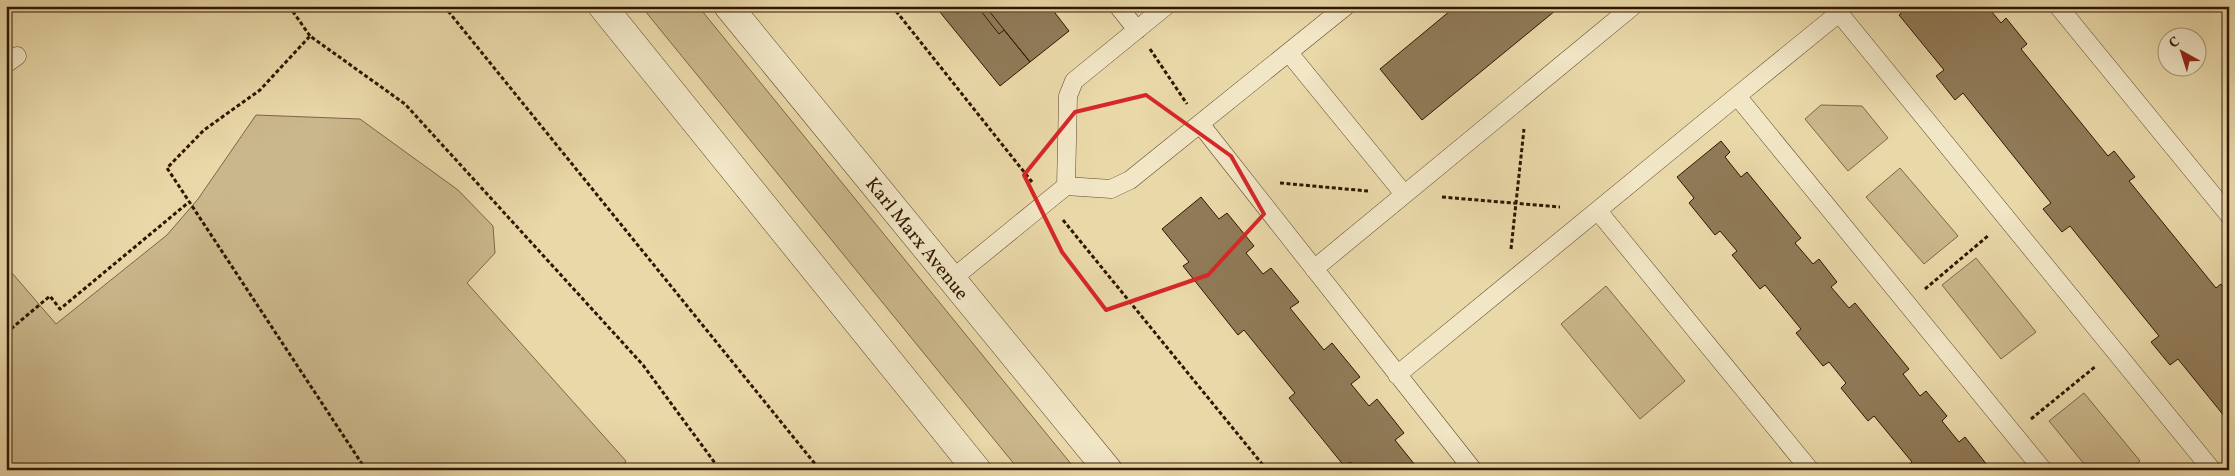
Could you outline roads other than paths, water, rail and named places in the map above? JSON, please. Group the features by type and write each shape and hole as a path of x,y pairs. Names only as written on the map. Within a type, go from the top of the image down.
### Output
{"street":[{"path":"602,6 977,470"},
{"name":"Karl Marx Avenue","path":"728,6 1108,470"}],"lane":[{"path":"1118,6 1137,30"},
{"path":"1066,186 1068,96 1074,81 1166,6"},
{"path":"952,279 1066,186 1111,189 1130,180 1346,6"},
{"path":"1314,269 1633,6"},
{"path":"2058,6 2229,215"},
{"path":"1397,375 1843,10 2008,220 2212,470"},
{"path":"1289,53 1404,194"},
{"path":"1737,96 2043,470"},
{"path":"1200,125 1473,470"},
{"path":"1598,211 1810,470"}]}
